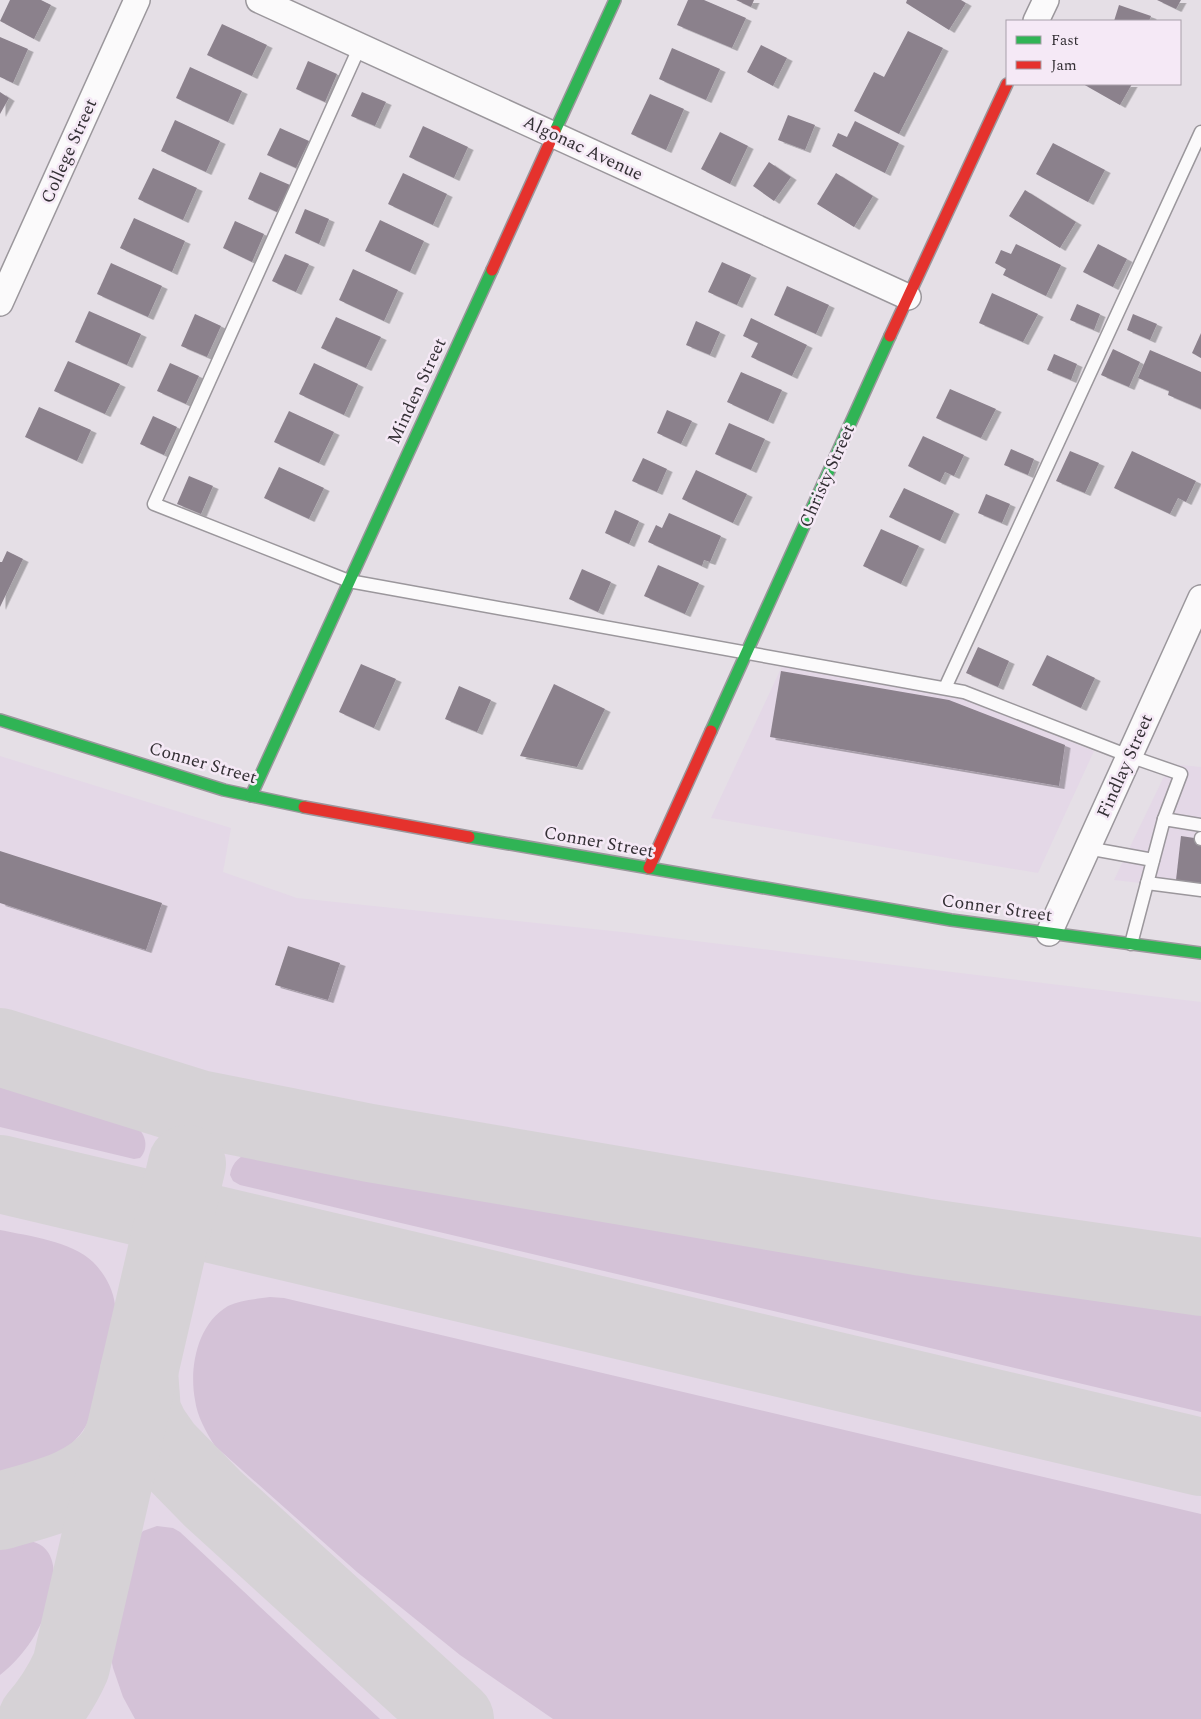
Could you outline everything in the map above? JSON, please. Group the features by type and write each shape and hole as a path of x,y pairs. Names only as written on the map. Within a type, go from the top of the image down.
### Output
{"street":[{"name":"College Street","path":"0,303 137,0"},
{"name":"Algonac Avenue","path":"259,0 908,297"},
{"name":"Minden Street","path":"251,796 615,0"},
{"path":"1036,20 1046,0"},
{"name":"Christy Street","path":"649,868 908,297 1007,85"},
{"name":"Findlay Street","path":"1049,933 1201,598"},
{"name":"Conner Street","path":"0,720 224,790 343,815 951,920 1201,953"}],"lane":[{"path":"360,46 154,504 349,581 964,692 1129,756 1181,774 1164,819 1131,944"},
{"path":"945,688 1201,132"},
{"path":"1164,819 1201,825"},
{"path":"1087,848 1153,860"},
{"path":"1147,883 1196,887"}],"shaded area":[{"path":"783,664 960,698 1094,751 1038,873 711,818"},
{"path":"0,756 231,828 223,872 297,898 622,932 1201,1002 1201,1719 0,1719"},
{"path":"1170,764 1201,767 1201,890 1114,880"},
{"path":"0,1080 131,1122 136,1125 144,1138 145,1148 143,1153 140,1158 134,1159 0,1127"},
{"path":"254,1152 963,1271 1201,1305 1201,1412 240,1185 233,1181 230,1175 233,1166 241,1157"},
{"path":"0,1230 49,1240 84,1255 101,1271 110,1287 115,1305 115,1315 107,1362 94,1409 81,1434 53,1457 36,1465 0,1476"},
{"path":"270,1297 284,1298 1201,1514 1201,1719 553,1719 460,1655 357,1572 215,1446 202,1424 193,1388 195,1361 202,1335 217,1314 228,1306 243,1301"},
{"path":"157,1526 173,1528 180,1532 380,1719 135,1719 123,1697 113,1668 110,1653 112,1621 133,1543 143,1531"},
{"path":"20,1540 37,1543 47,1551 53,1563 52,1593 35,1635 28,1646 0,1675 0,1546"}],"building":[{"path":"10,0 41,0 51,5 34,39 0,21"},
{"path":"688,0 704,0 746,18 732,48 677,25"},
{"path":"736,0 754,0 751,7"},
{"path":"907,0 961,0 966,3 949,30 906,3"},
{"path":"1157,0 1181,0 1176,9"},
{"path":"1119,5 1151,16 1149,20 1114,20"},
{"path":"222,24 267,45 252,76 207,55"},
{"path":"908,31 943,48 899,134 854,111 874,72 884,77"},
{"path":"0,37 28,49 13,83 0,77"},
{"path":"761,45 787,58 773,86 747,72"},
{"path":"672,48 720,69 706,100 659,79"},
{"path":"308,61 337,74 325,102 296,89"},
{"path":"190,67 242,91 228,122 176,98"},
{"path":"1085,85 1131,85 1120,105"},
{"path":"0,92 9,98 0,114"},
{"path":"362,92 386,102 375,126 351,116"},
{"path":"650,94 684,109 666,150 631,134"},
{"path":"788,115 815,125 805,150 778,140"},
{"path":"175,120 220,141 206,172 161,151"},
{"path":"855,121 899,143 885,173 832,146 838,133 847,137"},
{"path":"423,126 468,147 454,178 409,157"},
{"path":"280,128 309,141 296,168 267,155"},
{"path":"720,132 748,146 730,184 701,169"},
{"path":"1053,143 1105,170 1088,202 1036,174"},
{"path":"769,162 791,177 774,201 753,186"},
{"path":"153,168 197,188 183,220 138,199"},
{"path":"260,172 290,185 277,212 248,199"},
{"path":"403,173 447,194 433,225 388,204"},
{"path":"836,173 873,196 854,227 817,204"},
{"path":"1025,190 1076,222 1060,248 1009,216"},
{"path":"305,209 329,219 319,244 295,233"},
{"path":"134,218 185,241 172,272 120,248"},
{"path":"380,220 424,241 410,272 365,251"},
{"path":"235,221 264,234 252,262 223,248"},
{"path":"1016,244 1061,265 1046,296 1003,275 1006,269 995,263 1001,250 1011,254"},
{"path":"1098,244 1127,259 1113,287 1083,272"},
{"path":"285,254 309,264 296,292 272,281"},
{"path":"722,262 751,275 737,305 708,292"},
{"path":"111,263 162,286 148,317 97,294"},
{"path":"353,269 398,290 384,321 339,300"},
{"path":"787,286 829,305 816,334 774,315"},
{"path":"992,293 1038,314 1023,342 979,323"},
{"path":"1077,304 1100,314 1094,330 1070,320"},
{"path":"89,311 141,334 127,365 75,342"},
{"path":"195,314 221,326 207,357 181,346"},
{"path":"1133,314 1157,324 1150,340 1127,330"},
{"path":"336,317 381,337 366,368 321,348"},
{"path":"751,318 807,345 792,376 751,357 758,343 743,336"},
{"path":"696,321 720,332 710,355 686,345"},
{"path":"1201,333 1201,358 1192,353"},
{"path":"1113,349 1140,362 1129,387 1101,375"},
{"path":"1150,350 1201,372 1201,409 1168,395 1169,391 1138,378"},
{"path":"1054,354 1077,364 1071,380 1047,370"},
{"path":"68,361 120,384 105,414 54,391"},
{"path":"170,363 199,376 186,404 157,391"},
{"path":"314,363 358,384 344,415 299,394"},
{"path":"741,372 782,390 768,421 727,402"},
{"path":"950,389 996,409 981,438 936,418"},
{"path":"39,407 91,430 77,461 25,437"},
{"path":"667,410 692,421 681,444 657,433"},
{"path":"289,411 334,432 319,463 274,442"},
{"path":"153,416 177,427 164,455 140,444"},
{"path":"729,423 765,439 751,470 715,454"},
{"path":"923,436 964,455 954,476 945,472 940,482 908,466"},
{"path":"1011,449 1034,459 1028,475 1004,465"},
{"path":"1070,451 1099,463 1085,493 1056,481"},
{"path":"1132,451 1196,481 1186,502 1178,498 1170,514 1114,488"},
{"path":"643,458 667,469 657,492 632,481"},
{"path":"279,467 324,488 309,519 264,498"},
{"path":"696,470 747,494 733,523 682,499"},
{"path":"189,476 213,486 201,514 177,504"},
{"path":"904,488 954,511 940,541 889,517"},
{"path":"986,494 1010,504 1002,523 978,513"},
{"path":"615,510 639,521 629,544 605,533"},
{"path":"669,513 721,536 710,562 704,560 702,566 648,542 656,525 662,528"},
{"path":"881,529 919,546 901,584 863,566"},
{"path":"7,551 23,559 0,607 0,562 2,562"},
{"path":"658,565 699,583 685,614 644,596"},
{"path":"582,569 611,582 598,612 569,599"},
{"path":"978,647 1009,661 998,687 966,673"},
{"path":"1047,655 1095,678 1081,708 1032,685"},
{"path":"361,664 396,679 374,728 339,712"},
{"path":"781,671 949,700 1065,745 1059,786 770,737"},
{"path":"554,684 605,709 577,767 520,756"},
{"path":"459,686 491,700 477,732 445,719"},
{"path":"1181,836 1201,839 1201,883 1176,880"},
{"path":"0,851 162,903 146,950 0,903"},
{"path":"288,946 340,963 328,1000 275,985"}],"taxiway":[{"path":"0,1047 199,1109 370,1143 923,1237 1201,1277"},
{"path":"37,1719 56,1694 71,1666 187,1164"},
{"path":"0,1174 1201,1457"},
{"path":"139,1371 142,1412 150,1429 164,1449 213,1499 455,1719"},
{"path":"0,1511 63,1492 78,1485 104,1466 115,1454 125,1433"}],"traffic: fast":[{"path":"555,131 615,0"},
{"path":"251,796 492,270"},
{"path":"711,731 890,336"},
{"path":"0,720 224,790 304,807"},
{"path":"469,837 951,920 1201,953"}],"traffic: jam":[{"path":"890,336 1007,85"},
{"path":"492,270 555,131"},
{"path":"649,868 711,731"},
{"path":"304,807 469,837"}]}
